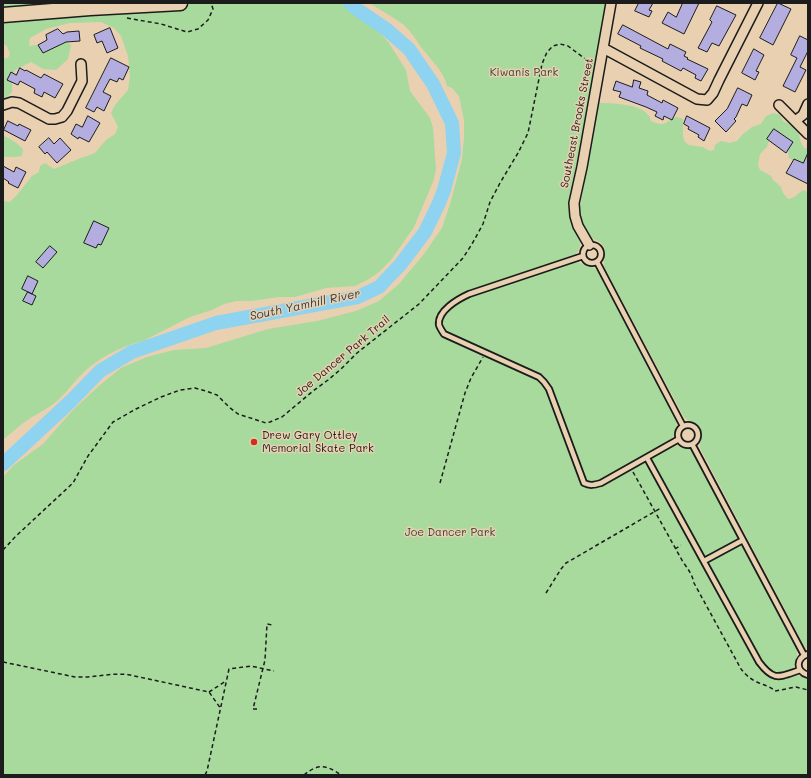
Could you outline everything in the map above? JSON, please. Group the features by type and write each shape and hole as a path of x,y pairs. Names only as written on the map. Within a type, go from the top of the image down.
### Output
{"main road":[{"path":"3,16 90,6 179,3"}],"street":[{"name":"Southeast Brooks Street","path":"589,245 578,226 575,216 574,203 582,167 611,3"},
{"path":"603,48 697,99 707,100 713,93 758,3"},
{"path":"3,105 12,102 19,103 49,119 62,117 68,111 82,81 81,64"},
{"path":"795,121 803,115 808,104"},
{"path":"779,105 808,134"}],"lane":[{"path":"589,245 598,246 602,251 598,262 589,263 583,256 583,251 586,246 589,245"},
{"path":"583,256 469,294 455,301 446,310 440,319 439,327 444,334 485,352 539,378 544,382 550,389 584,483 588,485 594,486 601,483 679,439"},
{"path":"598,262 683,426"},
{"path":"683,426 692,426 696,430 697,436 695,442 692,444 683,444 679,439 678,433 683,426"},
{"path":"692,444 806,655 800,660 799,663 800,670 808,675"},
{"path":"647,458 759,662 765,670 777,676 800,670"},
{"path":"704,561 743,540"}],"path":[{"path":"127,18 161,24 187,32 198,29 208,20 212,9 211,3"},
{"name":"Joe Dancer Park Trail","path":"3,550 73,483 88,456 113,422 136,409 180,390 195,388 206,390 217,395 238,414 266,423 282,416 328,380 373,339 418,304 463,258 483,224 490,202 528,133 542,64 546,52 553,46 560,44 568,46 599,69"},
{"path":"440,483 465,393 485,352"},
{"path":"630,467 675,549 690,571 694,583 741,669 752,679 772,688 775,691 796,687 808,690"},
{"path":"546,593 566,563 661,508"},
{"path":"675,549 682,545"},
{"path":"257,709 253,709 265,660 267,624 272,625"},
{"path":"3,662 75,677 119,673 209,692 221,709"},
{"path":"204,775 207,771 229,669 251,666 274,671"},
{"path":"209,692 227,680"},
{"path":"304,775 311,769 319,767 330,768 341,775"}],"green space":[{"path":"3,3 343,3 380,33 389,43 406,70 410,91 430,118 433,128 436,170 433,182 414,227 391,260 379,272 355,286 326,288 295,297 236,301 224,304 212,310 190,317 143,341 126,346 109,354 86,370 54,404 26,421 3,440 3,201 10,202 32,176 39,172 40,166 45,163 54,169 95,153 106,140 115,134 118,127 111,113 115,105 128,90 130,76 128,56 121,36 114,28 101,22 70,23 46,29 30,38 29,46 64,40 71,45 68,59 56,70 43,69 31,62 15,70 12,80 12,92 3,101 3,59 8,58 10,54 7,46 3,44"},
{"name":"Joe Dancer Park","path":"369,3 606,3 588,114 570,202 571,219 580,240 580,247 575,255 579,263 594,268 598,271 676,420 676,430 672,438 676,446 686,447 693,452 797,650 797,659 793,666 798,676 808,678 808,775 3,775 3,477 14,465 43,444 73,410 121,368 147,357 174,350 206,348 268,329 317,321 356,311 379,301 399,284 424,254 442,228 462,159 464,120 459,96 452,88 447,86 440,70 404,25"},
{"path":"598,103 610,103 639,108 649,115 651,121 660,124 664,124 673,118 679,117 683,119 683,136 685,142 689,145 703,147 710,151 714,150 715,145 721,141 729,143 737,141 752,127 761,124 766,116 773,113 780,115 783,121 798,128 804,148 808,148 808,163 801,163 789,158 789,144 770,137 767,147 760,154 758,165 760,170 771,176 773,180 781,187 783,193 788,199 794,197 803,190 808,192 808,650 804,646 700,448 701,432 695,424 684,417 605,269 604,247 601,243 586,233 583,226 580,206"},
{"path":"3,135 23,149 22,156 3,157"}],"building":[{"path":"639,3 653,3 649,10 652,11 649,17 635,11"},
{"path":"683,3 699,3 684,34 662,23 668,12 676,17"},
{"path":"778,3 791,9 773,45 760,38"},
{"path":"717,6 736,15 719,46 712,43 707,52 698,48 712,22 710,20"},
{"path":"623,25 668,49 670,44 686,52 684,56 688,58 687,59 708,69 701,81 695,78 696,75 683,68 681,71 662,61 663,59 640,48 641,46 618,34"},
{"path":"110,28 118,48 107,53 102,41 97,43 94,35"},
{"path":"58,29 63,34 67,32 79,31 80,41 66,42 43,53 38,45 47,40 46,35"},
{"path":"800,36 808,40 808,51 800,67 806,70 795,92 783,86 797,58 791,55"},
{"path":"754,49 764,55 756,71 759,72 755,80 742,73"},
{"path":"111,58 129,67 123,80 119,78 117,82 110,79 103,92 111,96 104,111 97,107 94,112 86,108"},
{"path":"20,68 41,78 44,74 63,84 55,98 44,92 42,97 34,93 35,89 20,81 18,85 7,80 11,72 16,75"},
{"path":"634,80 641,82 639,88 648,91 647,95 662,103 663,100 678,108 672,120 664,116 663,120 655,116 657,112 619,97 621,92 613,90 616,81 632,87"},
{"path":"738,88 752,95 747,106 742,104 734,119 736,121 726,132 715,121 727,109"},
{"path":"88,116 100,123 89,142 79,137 78,139 71,134 76,124 82,127"},
{"path":"687,116 710,128 704,141 698,137 699,135 688,129 689,127 684,124"},
{"path":"8,121 18,126 19,124 31,130 25,141 4,130"},
{"path":"774,129 793,142 786,153 767,139"},
{"path":"49,138 54,144 60,138 71,150 57,163 47,152 45,154 39,147"},
{"path":"808,153 808,184 786,173 794,159 803,163"},
{"path":"3,166 14,172 16,167 26,172 18,188 8,183 9,182 3,178"},
{"path":"94,221 109,228 101,245 98,244 96,248 84,243"},
{"path":"50,246 57,252 43,268 36,262"},
{"path":"28,276 38,281 32,294 22,289"},
{"path":"28,292 36,296 32,305 23,301"}],"waterway":[{"name":"South Yamhill River","path":"3,464 71,401 100,371 132,352 216,323 358,297 379,287 400,265 425,232 444,190 454,153 452,123 433,84 409,49 386,29 350,3"}],"place":[{"name":"Drew Gary Ottley Memorial Skate Park","path":"254,442"}],"park label":[{"name":"Kiwanis Park","path":"524,73"}]}
